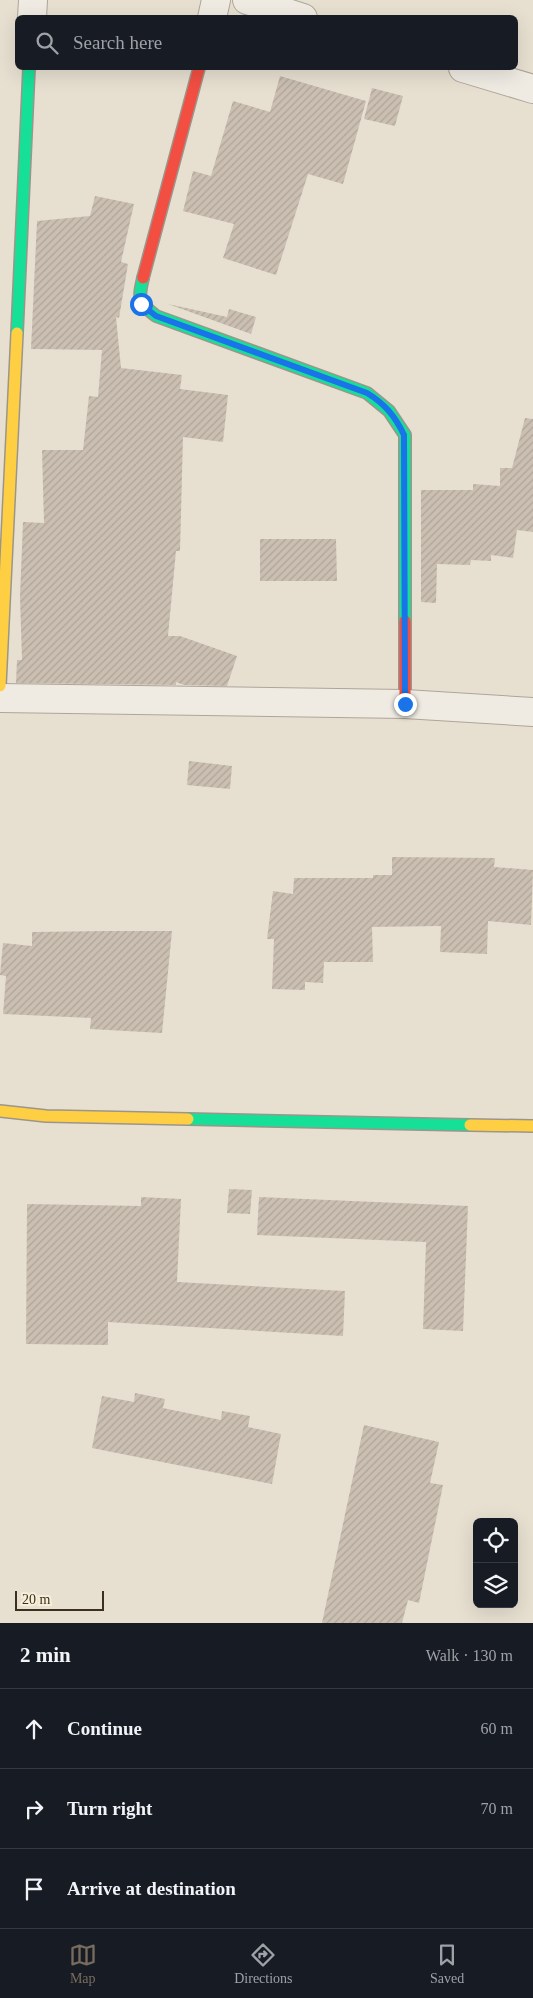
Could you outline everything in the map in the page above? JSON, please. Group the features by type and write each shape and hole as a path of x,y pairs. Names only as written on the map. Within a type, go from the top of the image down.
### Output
{"street":[{"path":"32,0 32,15"},
{"path":"213,15 216,0"},
{"path":"247,0 294,15"},
{"path":"0,686 29,70"},
{"path":"198,70 139,295 141,304 156,316 367,393 382,402 394,415 404,435 405,704"},
{"path":"470,70 533,89"},
{"path":"0,698 405,704 533,712"},
{"path":"0,1111 46,1116 533,1126"}],"building":[{"path":"280,76 366,101 343,184 308,174 276,275 223,258 234,224 183,211 193,171 211,176 233,101 270,112"},
{"path":"372,88 403,96 395,126 364,119"},
{"path":"95,196 134,204 121,262 128,264 119,318 116,317 121,368 182,375 180,389 228,395 223,442 183,437 180,551 176,551 168,636 180,636 237,656 227,686 184,685 176,682 176,685 16,683 17,660 22,660 20,596 23,522 44,523 42,450 83,450 89,396 98,397 102,350 31,349 37,221 90,216"},
{"path":"168,304 227,317 229,309 256,317 251,334"},
{"path":"525,418 533,419 533,532 517,530 513,558 491,555 491,561 471,560 470,565 437,564 436,603 421,602 421,490 473,490 473,484 500,486 500,468 512,468"},
{"path":"260,539 336,539 337,581 260,581"},
{"path":"189,761 232,766 230,789 187,785"},
{"path":"392,857 495,858 494,867 533,870 531,925 488,921 487,954 440,952 441,926 372,927 373,962 324,962 323,983 305,982 305,990 272,989 274,939 267,939 273,891 293,894 294,878 373,878 373,875 392,875"},
{"path":"172,931 162,1033 90,1029 91,1018 3,1014 6,976 0,975 3,943 32,946 32,932"},
{"path":"229,1189 252,1190 250,1214 227,1213"},
{"path":"141,1197 181,1199 177,1282 345,1291 343,1336 108,1322 108,1345 26,1344 27,1204 141,1206"},
{"path":"259,1197 468,1206 463,1331 423,1329 426,1242 257,1235"},
{"path":"135,1393 165,1399 163,1408 221,1420 222,1411 250,1416 248,1427 281,1434 272,1484 92,1448 102,1396 134,1402"},
{"path":"364,1425 439,1442 430,1483 443,1485 419,1603 408,1600 402,1623 322,1623"}],"traffic: fast":[{"path":"17,333 29,70"},
{"path":"143,278 140,291 141,300 156,316 367,393 389,411 405,435 405,621"},
{"path":"188,1119 470,1125"}],"traffic: slow":[{"path":"0,686 17,333"},
{"path":"0,1111 46,1116 188,1119"},
{"path":"470,1125 533,1126"}],"traffic: jam":[{"path":"143,278 198,70"},
{"path":"405,621 405,704"}],"route":[{"path":"141,304 146,310 156,316 367,393 382,402 394,415 404,435 405,704"}]}
